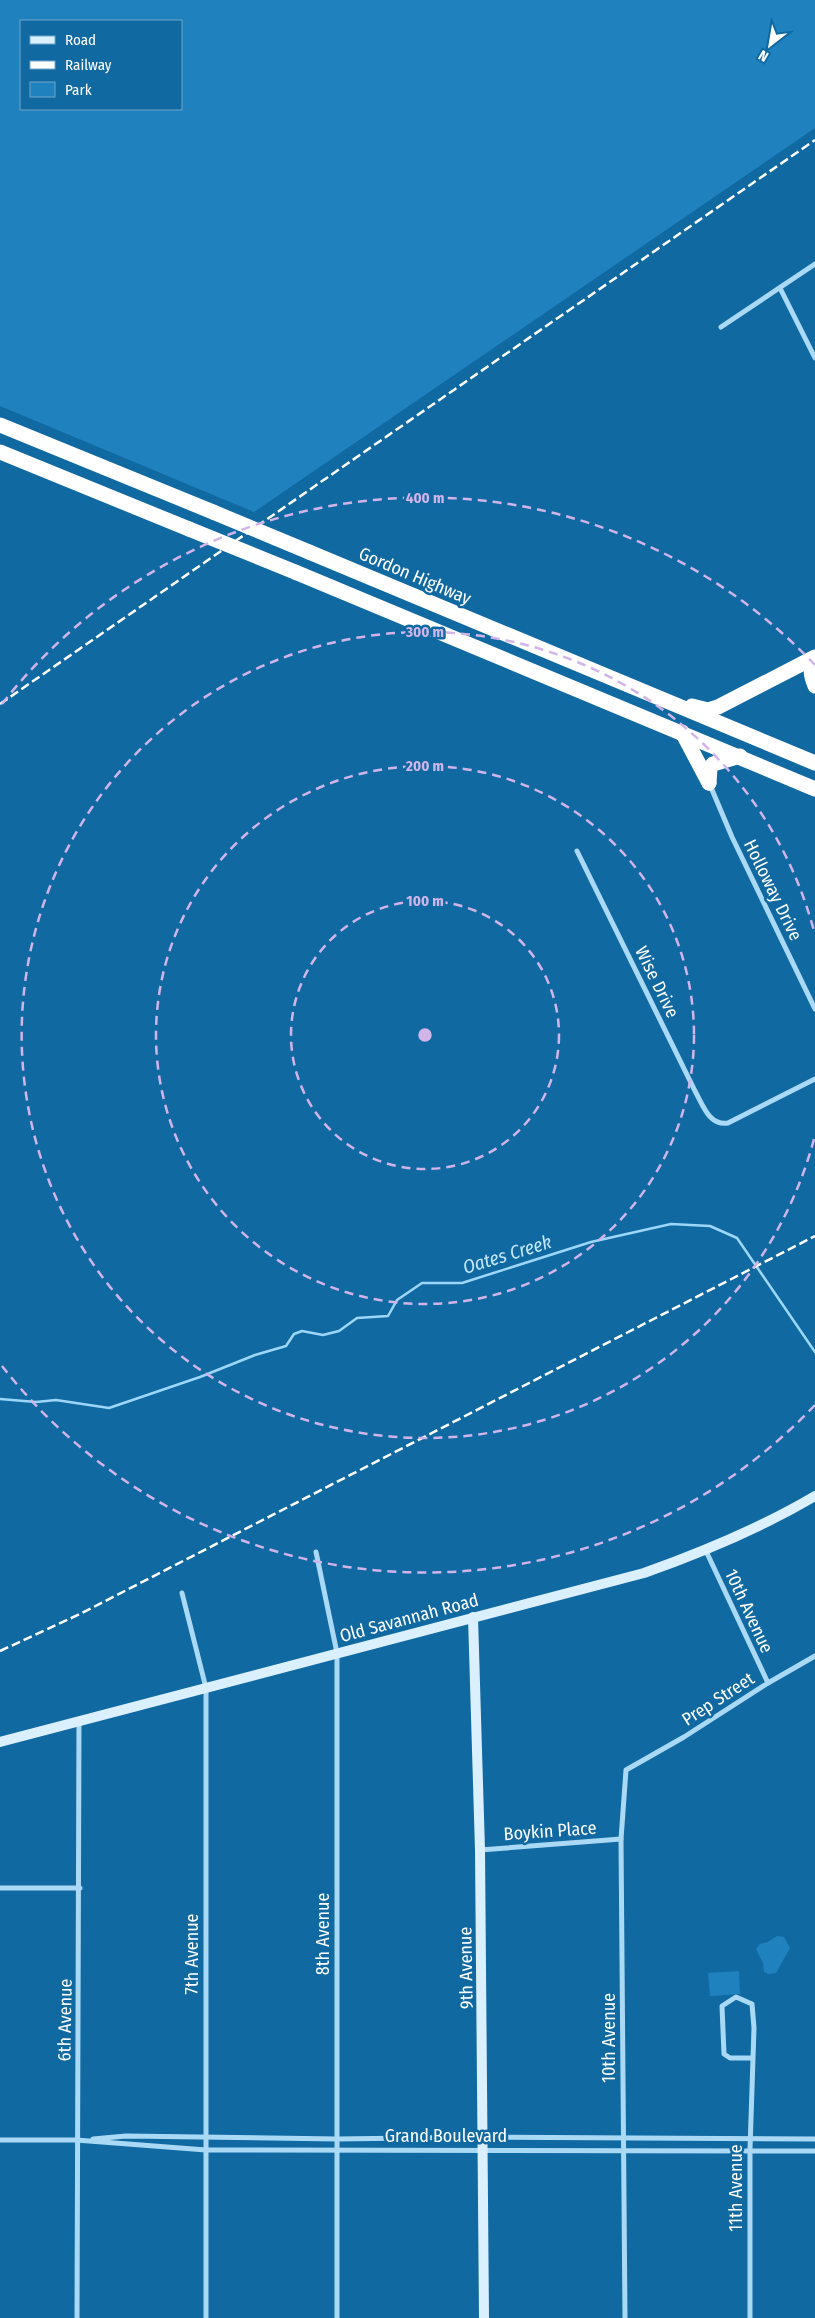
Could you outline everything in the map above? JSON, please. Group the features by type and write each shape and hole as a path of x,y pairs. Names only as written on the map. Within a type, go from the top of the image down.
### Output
{"highway":[{"name":"Gordon Highway","path":"0,425 815,763"},
{"path":"0,452 682,732 815,789"},
{"path":"674,705 694,706 708,710 718,707 815,658"},
{"path":"815,658 811,667 811,675 815,686"},
{"path":"682,732 709,782"},
{"path":"709,782 710,768 713,764 740,756"}],"street":[{"path":"721,327 815,264"},
{"path":"780,288 815,358"},
{"name":"Holloway Drive","path":"709,782 732,837 815,1009"},
{"name":"Wise Drive","path":"577,851 695,1091 708,1115 716,1123 728,1123 815,1079"},
{"name":"Old Savannah Road","path":"0,1742 644,1573 706,1550 784,1514 815,1496"},
{"name":"10th Avenue","path":"706,1550 768,1683"},
{"name":"8th Avenue","path":"316,1552 337,1653 337,2318"},
{"name":"7th Avenue","path":"182,1593 206,1688 206,2318"},
{"name":"9th Avenue","path":"474,1617 480,1850 484,2137 484,2318"},
{"name":"Prep Street","path":"635,1763 684,1738 768,1683 815,1656"},
{"name":"6th Avenue","path":"78,2318 76,2140 80,1888 79,1722"},
{"name":"10th Avenue","path":"625,2318 621,1839 626,1770 635,1763"},
{"name":"Boykin Place","path":"480,1850 621,1839"},
{"path":"0,1888 80,1888"},
{"name":"11th Avenue","path":"750,2318 750,2140 753,2058 754,2028 752,2004 736,1997 722,2006 724,2054 730,2058 753,2058"},
{"name":"Grand Boulevard","path":"76,2140 126,2136 337,2139 484,2137 815,2139"},
{"name":"Grand Boulevard","path":"0,2140 76,2140 206,2150 815,2151"}],"green space":[{"path":"0,0 815,0 815,128 254,512 0,406"},
{"path":"777,1936 784,1937 790,1948 776,1973 768,1974 764,1972 763,1963 756,1949 760,1944 768,1942"},
{"path":"739,1971 740,1994 710,1996 708,1973"}],"waterway":[{"name":"Oates Creek","path":"0,1399 36,1402 56,1400 109,1408 200,1377 255,1355 286,1346 294,1334 302,1331 323,1335 339,1331 357,1318 388,1316 397,1300 422,1283 462,1283 591,1242 671,1224 710,1226 737,1238 815,1352"}],"railway":[{"path":"0,704 815,140"},
{"path":"0,1651 80,1614 815,1236"}]}
